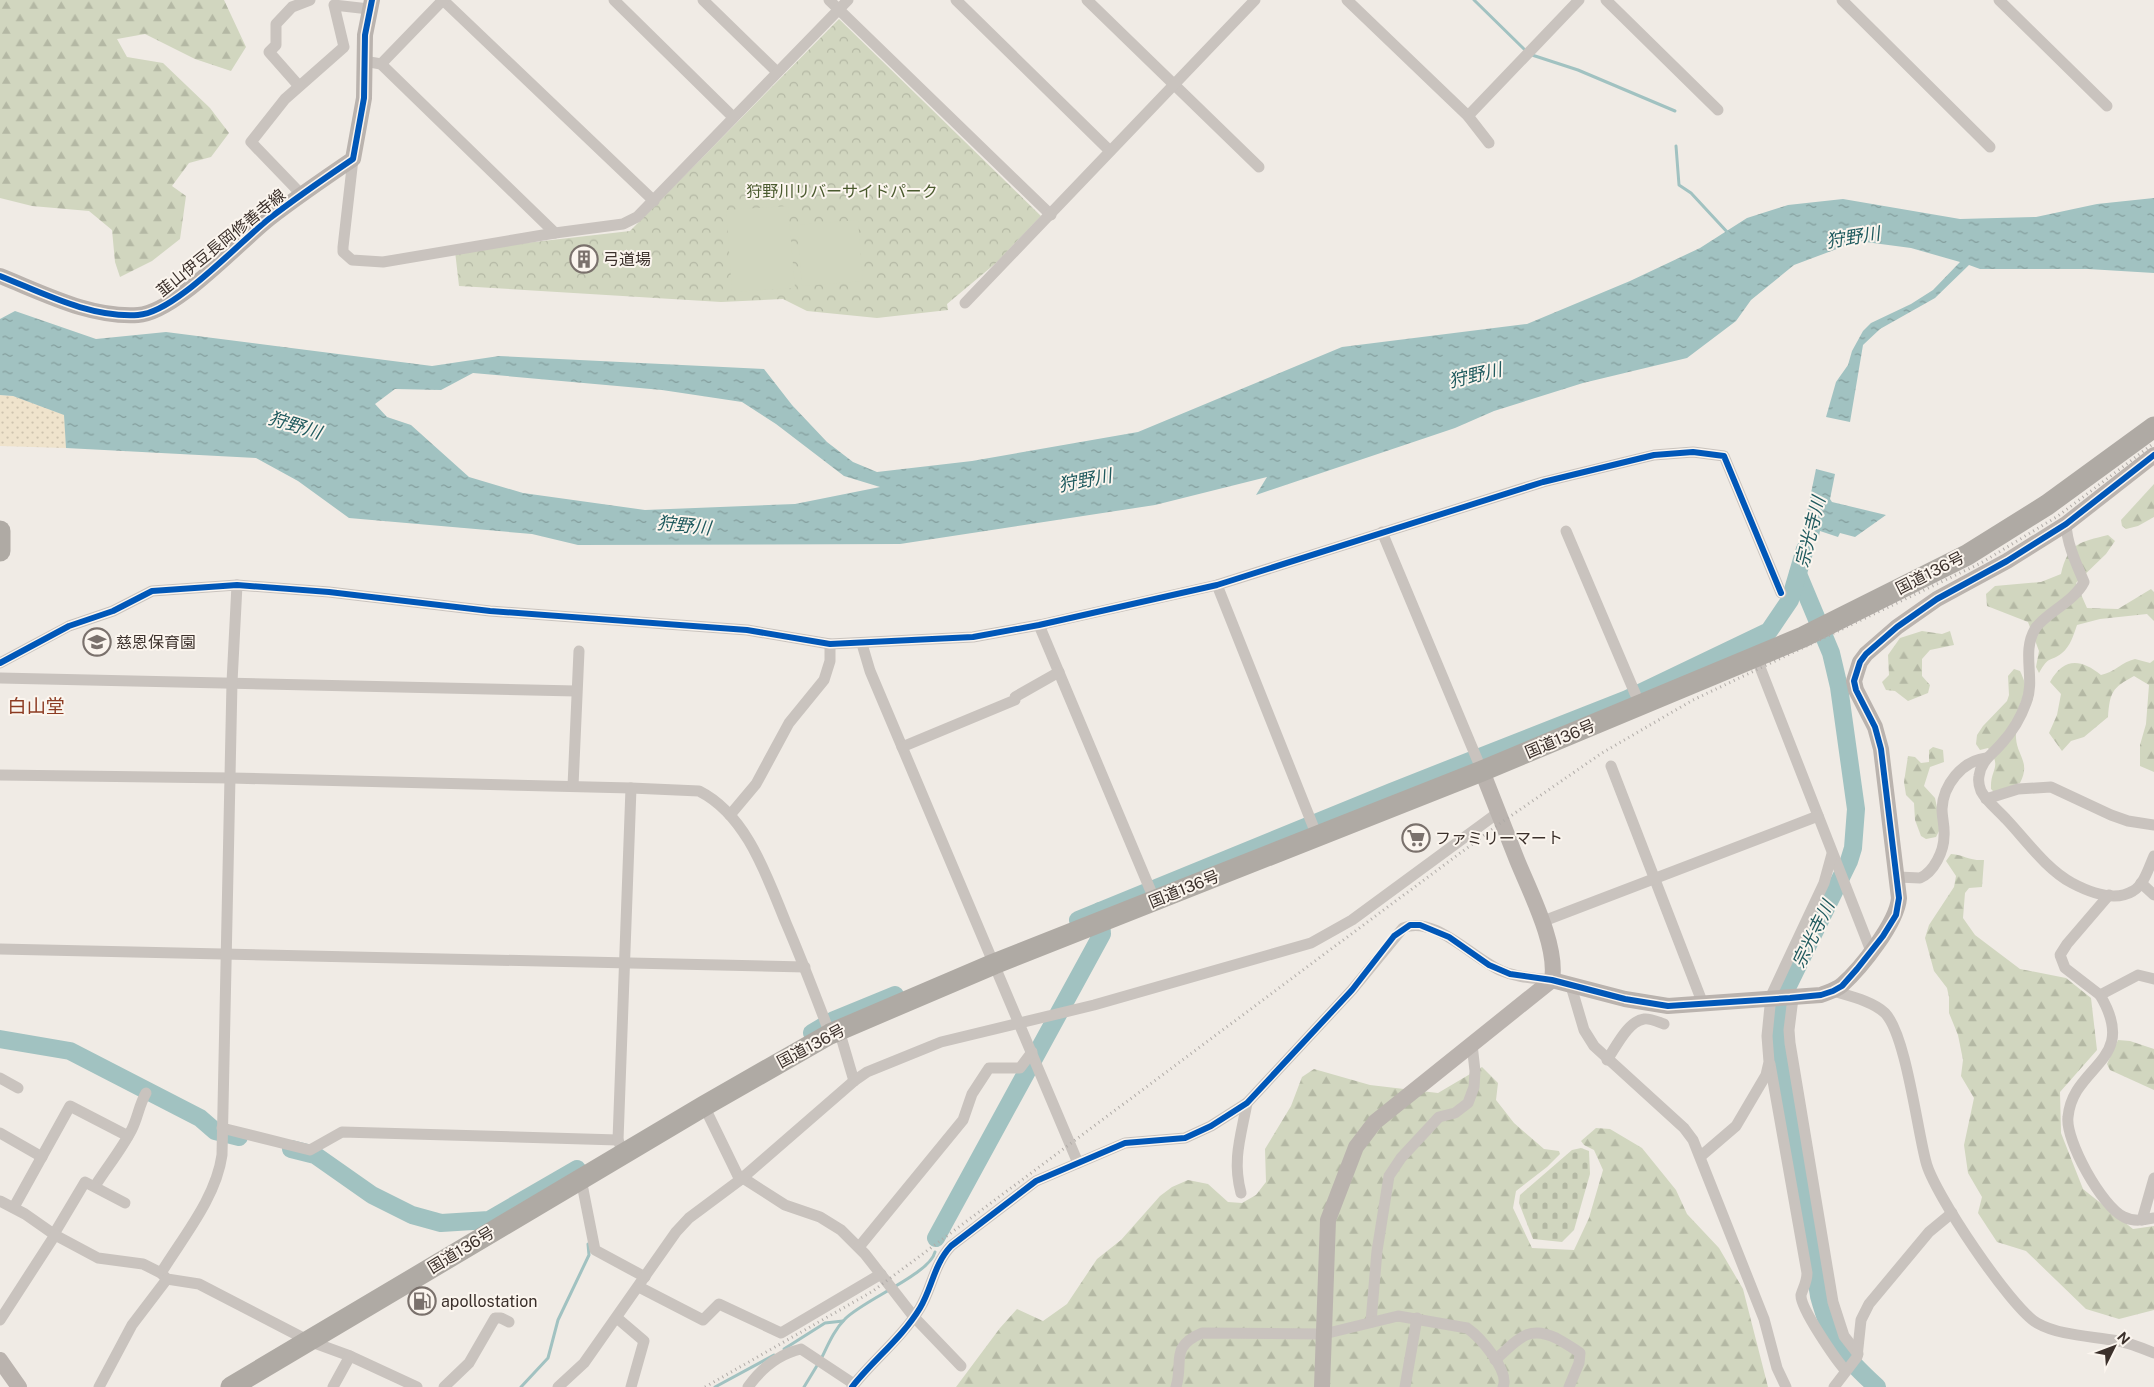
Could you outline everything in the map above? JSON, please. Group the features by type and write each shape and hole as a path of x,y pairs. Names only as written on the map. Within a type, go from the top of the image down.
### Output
{"highway":[{"name":"国道136号","path":"231,1387 581,1179 621,1146 704,1106 835,1032 994,964 1317,836 1478,762 1640,705 1803,637 1967,555 2030,517 2154,427"},
{"path":"0,531 0,551"}],"street":[{"path":"299,86 269,52 276,45 276,24 292,7 310,0"},
{"path":"654,201 443,0 373,62 364,98 353,159 343,252 352,260 382,262 626,223 637,217 654,201 848,0"},
{"path":"614,0 733,117"},
{"path":"702,0 777,72"},
{"path":"829,0 1051,215"},
{"path":"956,0 1110,151"},
{"path":"1087,0 1259,167"},
{"path":"965,303 1255,0"},
{"path":"1347,0 1468,116 1489,143"},
{"path":"1468,116 1579,0"},
{"path":"1606,0 1718,110"},
{"path":"1842,0 1990,147"},
{"path":"1998,0 2107,106"},
{"path":"302,195 251,142 273,112 299,86 344,47 330,2 370,4 365,35 373,62 555,233"},
{"name":"韮山伊豆長岡修善寺線","path":"0,276 65,302 90,309 125,315 153,312 174,302 270,218 353,159"},
{"path":"0,663 70,626 113,611 152,591 237,585 328,592 490,611 747,630 830,644 862,644 973,637 1040,626 1217,585 1543,482 1654,455 1692,452 1724,456 1780,593"},
{"path":"748,1387 761,1370 793,1351 801,1349 819,1359 853,1386 914,1317 928,1292 940,1259 951,1246 1028,1186 1125,1143 1185,1138 1211,1126 1246,1103 1352,990 1394,936 1410,925 1420,925 1448,937 1502,971 1527,978 1552,980 1647,1004 1668,1006 1791,998 1821,995 1842,986 1871,951 1896,915 1899,898 1881,749 1875,728 1856,690 1854,681 1860,662 1872,647 1897,627 1937,600 2007,561 2066,524 2154,455"},
{"path":"2066,524 2068,543 2074,552 2084,582 2060,609 2036,627 2028,645 2030,685 2026,704 2002,742 1986,758 1980,770 1979,783 1986,798 2063,877 2086,888 2118,896 2132,892 2141,883 2154,856"},
{"path":"1566,531 1640,705"},
{"path":"1322,1387 1324,1275 1328,1220 1356,1147 1375,1122 1552,980 1554,970 1541,922 1499,812 1382,532"},
{"path":"99,1387 132,1325 164,1276 210,1192 221,1162 232,682 237,585"},
{"path":"1217,585 1317,836"},
{"path":"1040,626 1155,901"},
{"path":"730,815 756,784 789,723 824,680 830,661 830,644"},
{"path":"862,644 870,671 1078,1163"},
{"path":"573,786 579,652"},
{"path":"1756,657 1871,951"},
{"path":"902,747 1016,700 1015,697 1059,672"},
{"path":"0,678 576,691"},
{"path":"1898,878 1920,878 1933,866 1944,843 1942,808 1951,783 1966,764 1986,758"},
{"path":"1611,766 1703,1004"},
{"path":"0,776 231,778 699,791 709,796 730,815 760,860 854,1080"},
{"path":"1986,798 2018,789 2051,787 2111,815 2128,821 2154,825"},
{"path":"222,1128 310,1150 342,1132 621,1146 623,963 631,788"},
{"path":"558,1387 568,1380 584,1363 676,1232 689,1218 742,1179 854,1080 867,1072 941,1042 1094,1005 1311,944 1352,920 1499,812"},
{"path":"1541,922 1818,816"},
{"path":"1833,857 1824,883 1772,999 1767,1036 1807,1273 1807,1281 1801,1296 1802,1302 1808,1316 1834,1358 1846,1370"},
{"path":"2141,883 2154,895"},
{"path":"2109,895 2067,944 2060,955 2065,968 2100,995 2110,1019 2112,1032 2111,1046 2103,1061 2082,1081 2074,1096 2069,1108 2067,1126 2095,1185 2107,1203 2123,1217 2142,1220 2154,1218"},
{"path":"0,949 805,967"},
{"path":"2100,995 2138,975 2154,979"},
{"path":"1571,986 1584,1030 1607,1060 1684,1128 1701,1156 1764,1319 1777,1368 1786,1387"},
{"path":"1833,991 1877,1007 1886,1014 1892,1025 1906,1068 1926,1165 1952,1213 1986,1265 2026,1314 2037,1322 2069,1332 2120,1341 2154,1352"},
{"path":"1791,998 1790,1044 1833,1302 1844,1336 1858,1355"},
{"path":"1607,1060 1630,1027 1637,1022 1645,1019 1664,1024"},
{"path":"1371,1322 1377,1251 1389,1176 1401,1158 1439,1117 1455,1113 1468,1103 1474,1087 1475,1071 1472,1044"},
{"path":"860,1247 963,1120 972,1094 989,1068 1020,1068 1032,1052"},
{"path":"1701,1156 1736,1126 1766,1075 1770,1062"},
{"path":"0,1078 18,1088"},
{"path":"95,1186 128,1136 135,1122 139,1105 146,1093"},
{"path":"1241,1193 1236,1173 1236,1162 1246,1103"},
{"path":"14,1207 70,1106 128,1136"},
{"path":"704,1106 742,1179 785,1205 830,1222 860,1247 914,1317 961,1366"},
{"path":"0,1133 42,1157"},
{"path":"2142,1220 2154,1178"},
{"path":"581,1179 584,1186 595,1250 702,1320 720,1304 781,1333 881,1274"},
{"path":"0,1320 85,1182 125,1202"},
{"path":"0,1201 14,1207 54,1234 98,1258 142,1264 164,1276 199,1284 309,1341 350,1356 417,1387"},
{"path":"1834,1387 1858,1355 1861,1320 1869,1304 1929,1232 1952,1213"},
{"path":"1176,1387 1180,1352 1194,1337 1202,1333 1324,1334 1398,1316 1467,1328 1475,1334 1503,1371 1506,1381 1503,1387"},
{"path":"444,1387 469,1362 495,1318 501,1318 509,1322"},
{"path":"617,1318 644,1341 631,1387"},
{"path":"1405,1387 1417,1318"},
{"path":"1495,1360 1522,1336 1534,1332 1545,1333 1572,1346 1580,1353 1579,1363 1569,1387"},
{"path":"333,1387 350,1356"},
{"path":"0,1360 19,1387"}],"green space":[{"path":"0,0 224,0 246,47 231,71 195,59 145,34 117,39 127,57 163,63 210,108 229,133 211,157 189,163 172,186 186,196 180,239 152,261 120,277 115,262 112,230 89,211 32,206 0,198"},
{"name":"狩野川リバーサイドパーク","path":"839,19 1041,216 996,263 947,304 948,310 877,318 807,311 783,299 721,302 459,286 455,251 630,231"},
{"path":"788,206 795,288 732,292 726,210"},
{"path":"858,220 863,281 802,286 797,225"},
{"path":"2154,484 2154,517 2138,526 2126,529 2122,526 2121,520"},
{"path":"2108,535 2115,541 2106,554 2076,583 2087,608 2118,609 2151,589 2154,592 2154,621 2147,614 2100,619 2077,625 2067,647 2058,656 2048,661 2039,673 2036,667 2039,651 2028,622 1987,606 1986,594 1995,586 2041,582 2061,574 2067,556 2072,550 2083,542"},
{"path":"1922,631 1942,634 1950,631 1954,645 1930,650 1922,659 1922,676 1930,685 1928,693 1908,701 1895,691 1886,690 1882,682 1889,675 1888,655 1900,638"},
{"path":"2135,659 2150,663 2154,660 2154,772 2140,766 2140,745 2146,724 2149,685 2134,676 2121,684 2111,696 2108,717 2084,737 2071,741 2062,751 2049,733 2057,715 2061,694 2050,682 2055,674 2061,668 2073,663 2087,666 2101,675"},
{"path":"2014,669 2020,671 2025,686 2018,710 2016,731 2017,744 2024,764 2024,770 2020,783 1994,792 1991,789 1991,782 1995,760 1988,748 1980,750 1976,744 1977,735 2007,701 2009,695 2008,676"},
{"path":"1933,747 1943,750 1944,762 1930,767 1924,786 1935,798 1941,827 1936,837 1926,839 1921,836 1915,820 1914,803 1906,795 1904,782 1908,756 1915,757 1921,763 1929,762 1929,750"},
{"path":"1951,854 1975,860 1984,860 1982,887 1969,888 1965,893 1963,918 1975,935 2020,969 2066,978 2091,998 2097,1050 2060,1092 2061,1133 2083,1189 2133,1229 2154,1226 2154,1310 2119,1319 2086,1309 2026,1251 1997,1242 1978,1213 1982,1197 1968,1173 1964,1145 1974,1098 1961,1076 1963,1060 1958,1035 1949,1013 1947,988 1934,971 1925,938 1929,925 1954,887 1956,876 1946,861"},
{"path":"2118,1040 2130,1041 2154,1049 2154,1090 2110,1070 2107,1064"},
{"path":"1482,1067 1498,1083 1496,1100 1514,1123 1544,1149 1559,1151 1560,1154 1547,1167 1516,1191 1513,1208 1532,1248 1574,1250 1589,1218 1603,1170 1594,1150 1584,1145 1581,1141 1596,1128 1610,1129 1642,1148 1676,1190 1687,1214 1719,1248 1743,1289 1768,1387 956,1387 1000,1328 1017,1309 1043,1321 1067,1304 1097,1259 1121,1240 1160,1196 1172,1187 1188,1180 1208,1184 1228,1202 1242,1203 1256,1195 1266,1182 1265,1149 1291,1106 1302,1077 1314,1069 1370,1085 1438,1093"},
{"path":"1581,1148 1589,1151 1590,1174 1574,1230 1562,1242 1533,1239 1519,1203 1520,1195 1572,1150"}],"sand":[{"path":"0,395 13,396 65,415 66,448 0,446"}],"water":[{"name":"狩野川","path":"2154,198 2154,273 2088,269 1980,269 1969,265 1935,298 1880,329 1863,345 1850,422 1826,417 1836,382 1848,365 1852,351 1863,331 1871,323 1911,304 1933,290 1960,262 1911,248 1858,241 1794,265 1751,300 1736,321 1687,358 1583,383 1494,411 1455,428 1256,495 1267,477 1155,505 900,544 578,545 532,534 349,518 298,481 256,458 66,448 64,415 13,396 0,395 0,319 15,311 96,339 166,332 432,366 499,356 764,369 792,405 827,442 853,462 877,472 972,461 1138,432 1342,347 1527,324 1630,281 1700,248 1747,218 1788,205 1843,199 1960,219 2036,217 2097,204","holes":["473,373 662,390 742,402 776,424 844,476 880,487 795,504 645,510 523,493 469,477 411,425 387,417 375,404 395,389 441,390"]},
{"path":"1816,469 1835,474 1830,499 1832,502 1886,515 1855,537 1840,533 1838,537 1820,531 1819,536 1812,539 1801,573 1795,570"}],"waterway":[{"path":"1474,0 1524,49"},
{"path":"1532,55 1578,70 1675,111"},
{"path":"1676,146 1679,185 1691,193 1729,234"},
{"path":"1078,920 1391,792 1627,699 1769,631 1790,600 1805,549"},
{"name":"宗光寺川","path":"1798,574 1831,653 1839,687 1856,809 1853,848 1849,861 1784,994 1779,1036 1819,1296 1828,1325 1839,1347 1877,1387"},
{"path":"936,1238 1102,934 1100,911"},
{"path":"812,1033 834,1020 895,995"},
{"path":"0,1039 70,1051 200,1118 215,1131 239,1137"},
{"path":"291,1149 315,1155 372,1195 412,1215 441,1223 489,1220 577,1169"},
{"path":"521,1387 548,1358 558,1320 589,1255 588,1244"},
{"path":"821,1359 834,1333 845,1319 909,1278 921,1269 935,1252"},
{"path":"784,1349 825,1323 843,1321"},
{"path":"715,1387 774,1355"},
{"path":"804,1387 818,1364"}],"railway":[{"path":"705,1387 873,1291 1502,822 1602,753 1693,700 1981,563 2058,516 2154,443"}],"cycle path":[{"path":"0,276 67,303 102,313 120,315 138,315 153,311 170,303 188,290 270,218 353,159 364,98 365,35 372,0"},
{"path":"0,663 69,626 113,611 152,591 237,585 329,592 490,611 747,630 830,644 973,637 1039,625 1217,585 1543,482 1654,455 1693,452 1724,456 1781,593"},
{"path":"852,1387 913,1319 924,1300 941,1260 951,1246 1036,1181 1125,1143 1185,1138 1211,1126 1247,1103 1352,990 1394,936 1410,925 1420,925 1449,937 1489,965 1510,974 1552,980 1625,999 1668,1006 1821,995 1842,986 1883,936 1896,915 1899,898 1881,749 1875,727 1856,690 1854,681 1860,662 1866,654 1897,627 1937,599 2007,561 2066,524 2154,455"}],"place":[{"name":"弓道場","path":"584,259"},
{"name":"慈恩保育園","path":"97,642"},
{"name":"ファミリーマート","path":"1416,838"},
{"name":"apollostation","path":"422,1301"}],"district":[{"name":"白山堂","path":"36,706"}]}
